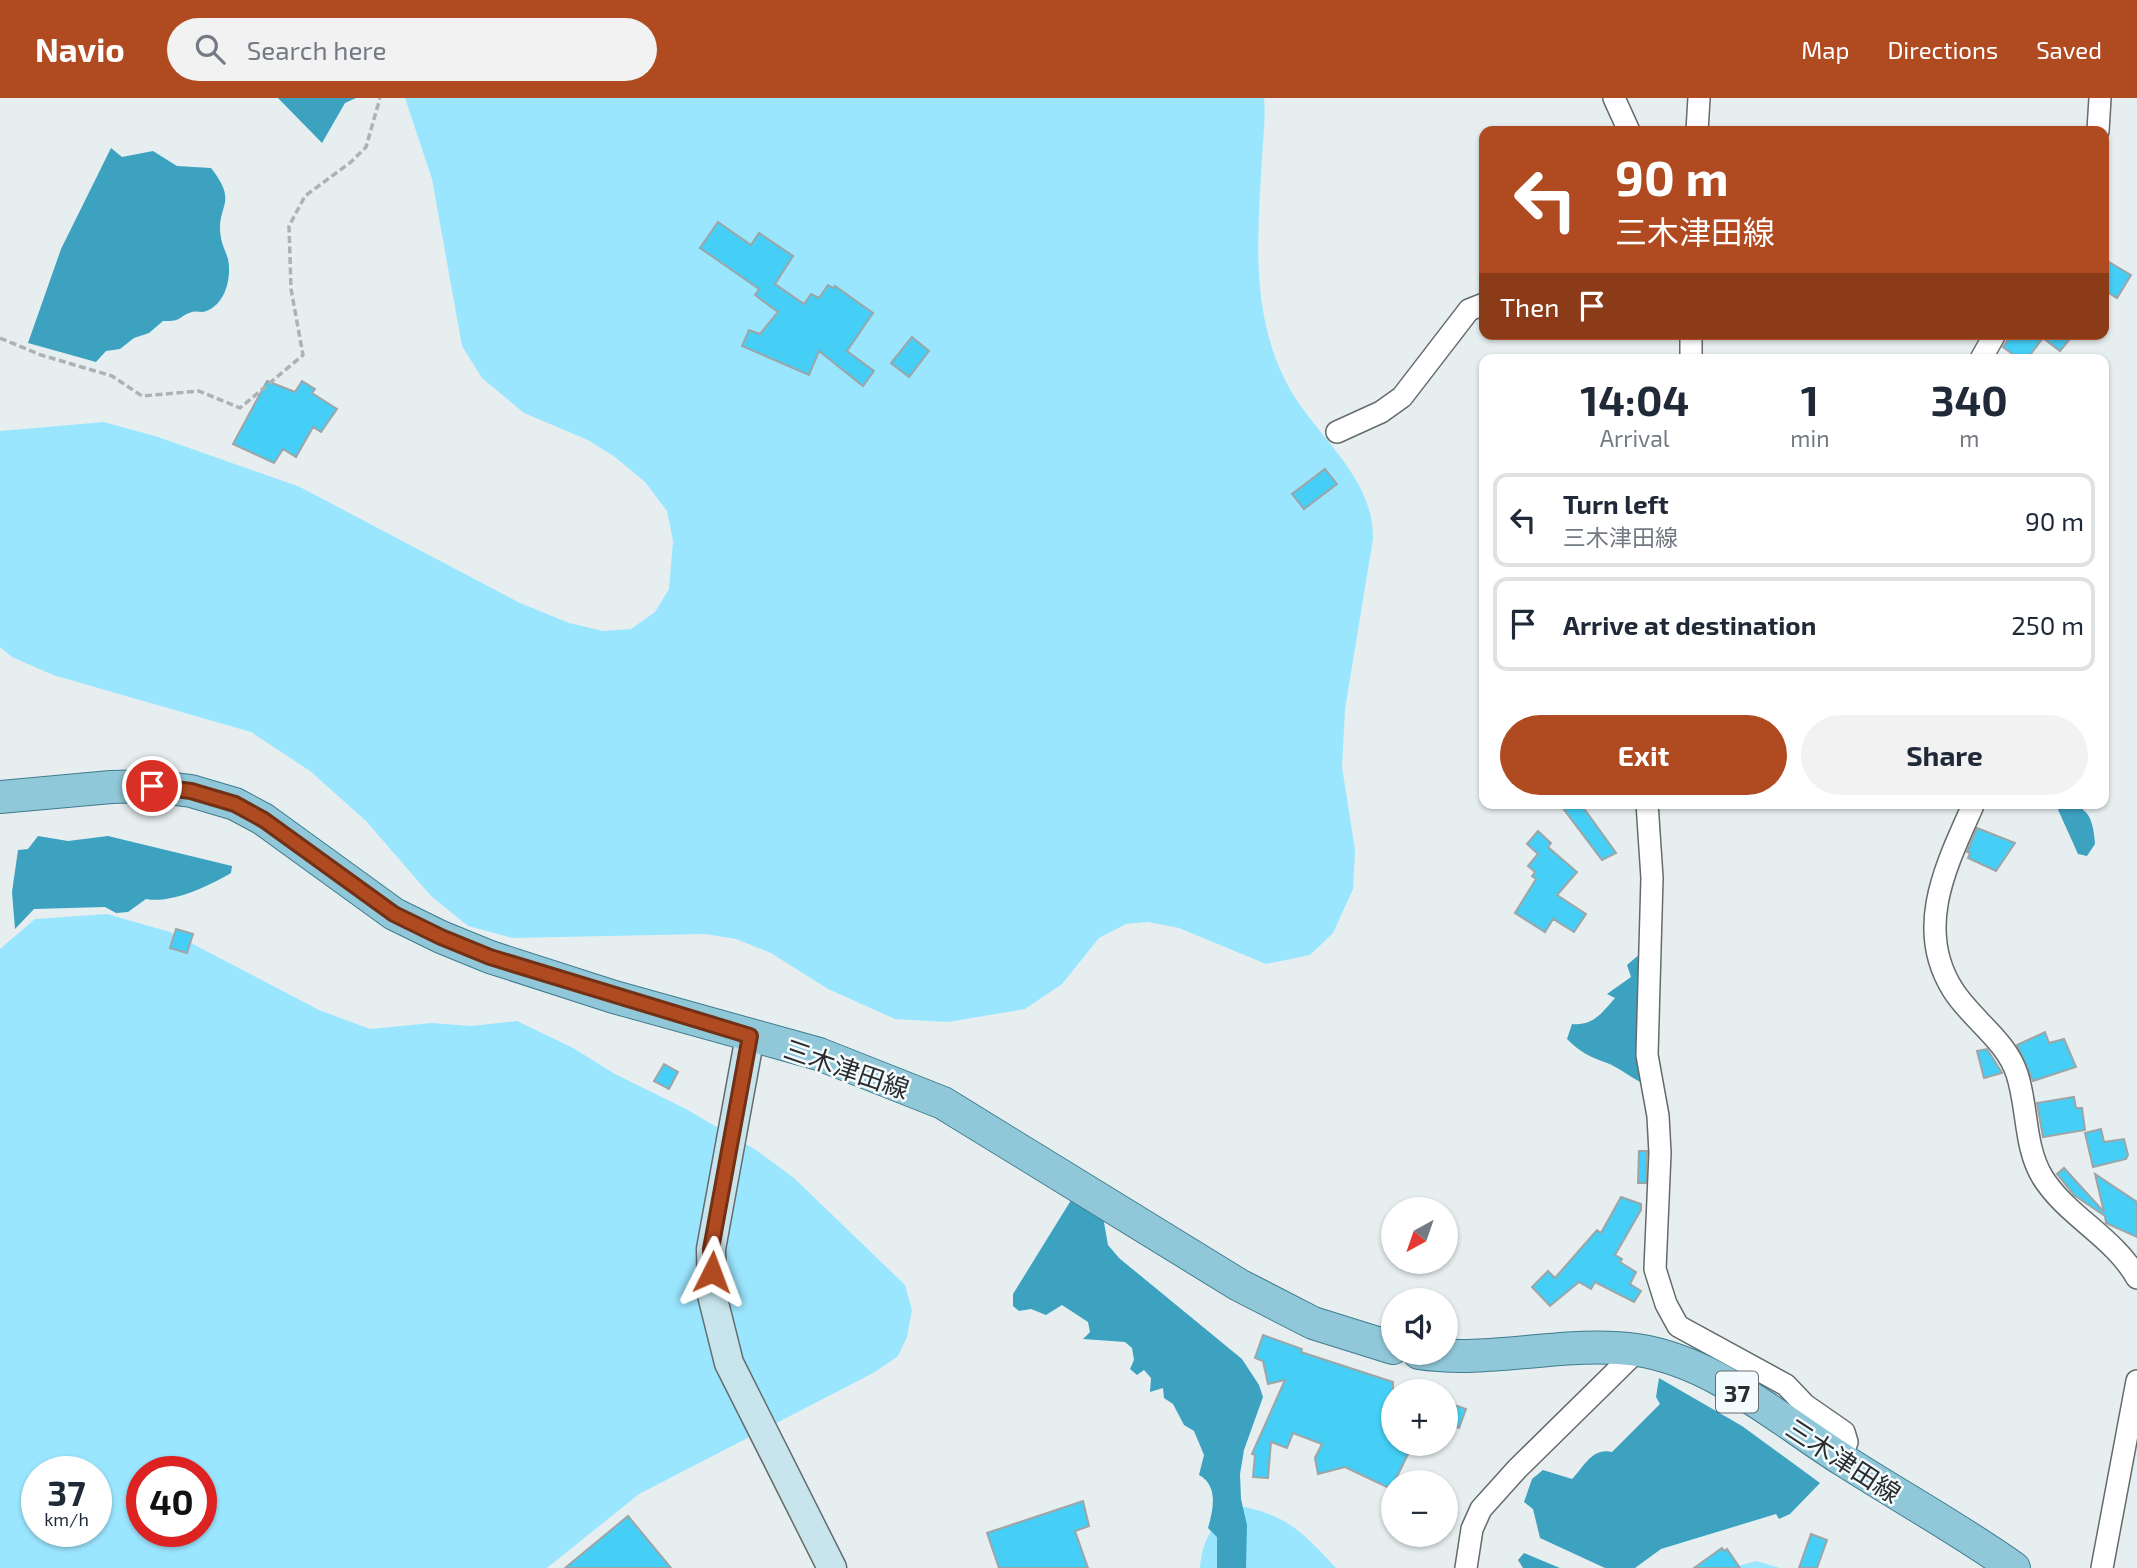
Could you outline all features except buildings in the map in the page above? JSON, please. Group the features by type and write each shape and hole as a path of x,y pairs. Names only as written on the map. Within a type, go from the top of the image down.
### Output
{"main road":[{"name":"三木津田線","path":"0,797 152,786 191,791 235,804 264,820 394,914 441,937 502,961 750,1036 819,1054 943,1103 1239,1285 1313,1323 1381,1344"},
{"name":"三木津田線","path":"1458,1352 1638,1350 1676,1361 1712,1377 2014,1568"}],"street":[{"path":"1614,98 1627,126"},
{"path":"1697,126 1699,98"},
{"path":"2098,126 2100,98"},
{"path":"1337,432 1381,412 1402,397 1469,310 1479,306"},
{"path":"1647,809 1652,878 1647,1055 1658,1116 1660,1153 1655,1269 1665,1304 1678,1326 1713,1348 1786,1385 1805,1405 1844,1432 1847,1442 1841,1459"},
{"path":"1971,809 1940,880 1935,919 1938,956 1953,990 1995,1038 2017,1073 2032,1147 2042,1176 2062,1200 2126,1258 2137,1278"},
{"path":"750,1036 711,1249 712,1295 729,1363 832,1568"},
{"path":"1466,1568 1472,1530 1481,1509 1517,1469 1638,1350"},
{"path":"2102,1568 2137,1381"}],"path":[{"path":"0,338 41,355 112,376 142,396 199,391 240,408 303,355 291,289 289,226 305,196 351,162 366,147 380,98"}],"shaded area":[{"path":"278,98 356,98 345,103 322,143"},
{"path":"405,98 1264,98 1258,242 1261,297 1266,324 1273,351 1295,398 1339,454 1363,494 1371,515 1373,539 1345,709 1342,767 1355,850 1353,889 1333,933 1310,955 1266,964 1179,928 1148,922 1126,924 1099,938 1062,984 1025,1009 948,1022 895,1019 828,989 771,953 736,939 705,934 513,938 468,926 431,896 366,821 310,771 251,732 53,675 12,657 0,647 0,431 104,422 158,437 300,487 520,603 569,623 603,631 631,629 655,612 669,589 673,541 667,511 645,482 615,457 588,440 524,413 482,378 462,346 432,179"},
{"path":"111,148 122,157 153,151 177,166 211,168 224,190 225,204 220,227 229,275 222,298 211,309 192,312 174,321 163,321 149,333 134,338 120,349 106,351 96,362 28,343 61,249"},
{"path":"2058,809 2082,809 2090,818 2095,844 2087,856 2078,854"},
{"path":"38,836 68,841 108,836 232,866 231,873 178,896 146,899 128,912 116,913 105,907 34,909 15,929 12,892 18,850 28,849"},
{"path":"107,914 170,932 319,1010 370,1029 432,1023 471,1026 517,1021 686,1109 756,1150 794,1178 905,1285 912,1310 907,1337 898,1356 875,1372 639,1494 547,1568 0,1568 0,949 35,919"},
{"path":"1641,953 1642,1083 1586,1054 1567,1039 1572,1024 1591,1021 1610,1004 1615,998 1607,994 1631,977 1627,965"},
{"path":"1073,1197 1103,1217 1108,1245 1119,1258 1242,1359 1259,1385 1263,1397 1244,1450 1240,1474 1241,1499 1247,1525 1246,1568 1217,1568 1217,1537 1208,1528 1213,1506 1212,1492 1210,1485 1199,1475 1204,1455 1194,1431 1184,1425 1173,1404 1164,1398 1163,1388 1150,1392 1151,1378 1144,1370 1137,1375 1130,1369 1134,1360 1132,1348 1125,1342 1083,1339 1090,1332 1088,1322 1062,1305 1046,1315 1031,1309 1019,1311 1013,1306 1013,1294"},
{"path":"1659,1378 1742,1426 1820,1483 1790,1514 1779,1519 1776,1514 1661,1549 1635,1568 1605,1568 1540,1538 1533,1509 1524,1502 1532,1479 1543,1470 1572,1479 1594,1455 1605,1451 1612,1452 1660,1404 1656,1397"},
{"path":"1245,1507 1274,1516 1296,1529 1336,1568 1200,1568 1207,1537 1212,1529 1226,1515"},
{"path":"1524,1553 1560,1568 1523,1568 1518,1560"},
{"path":"1756,1561 1780,1568 1731,1568"}],"route":[{"path":"152,786 191,791 235,804 264,820 394,914 441,937 490,957 614,997 682,1014 750,1036 711,1249 712,1272"}]}
